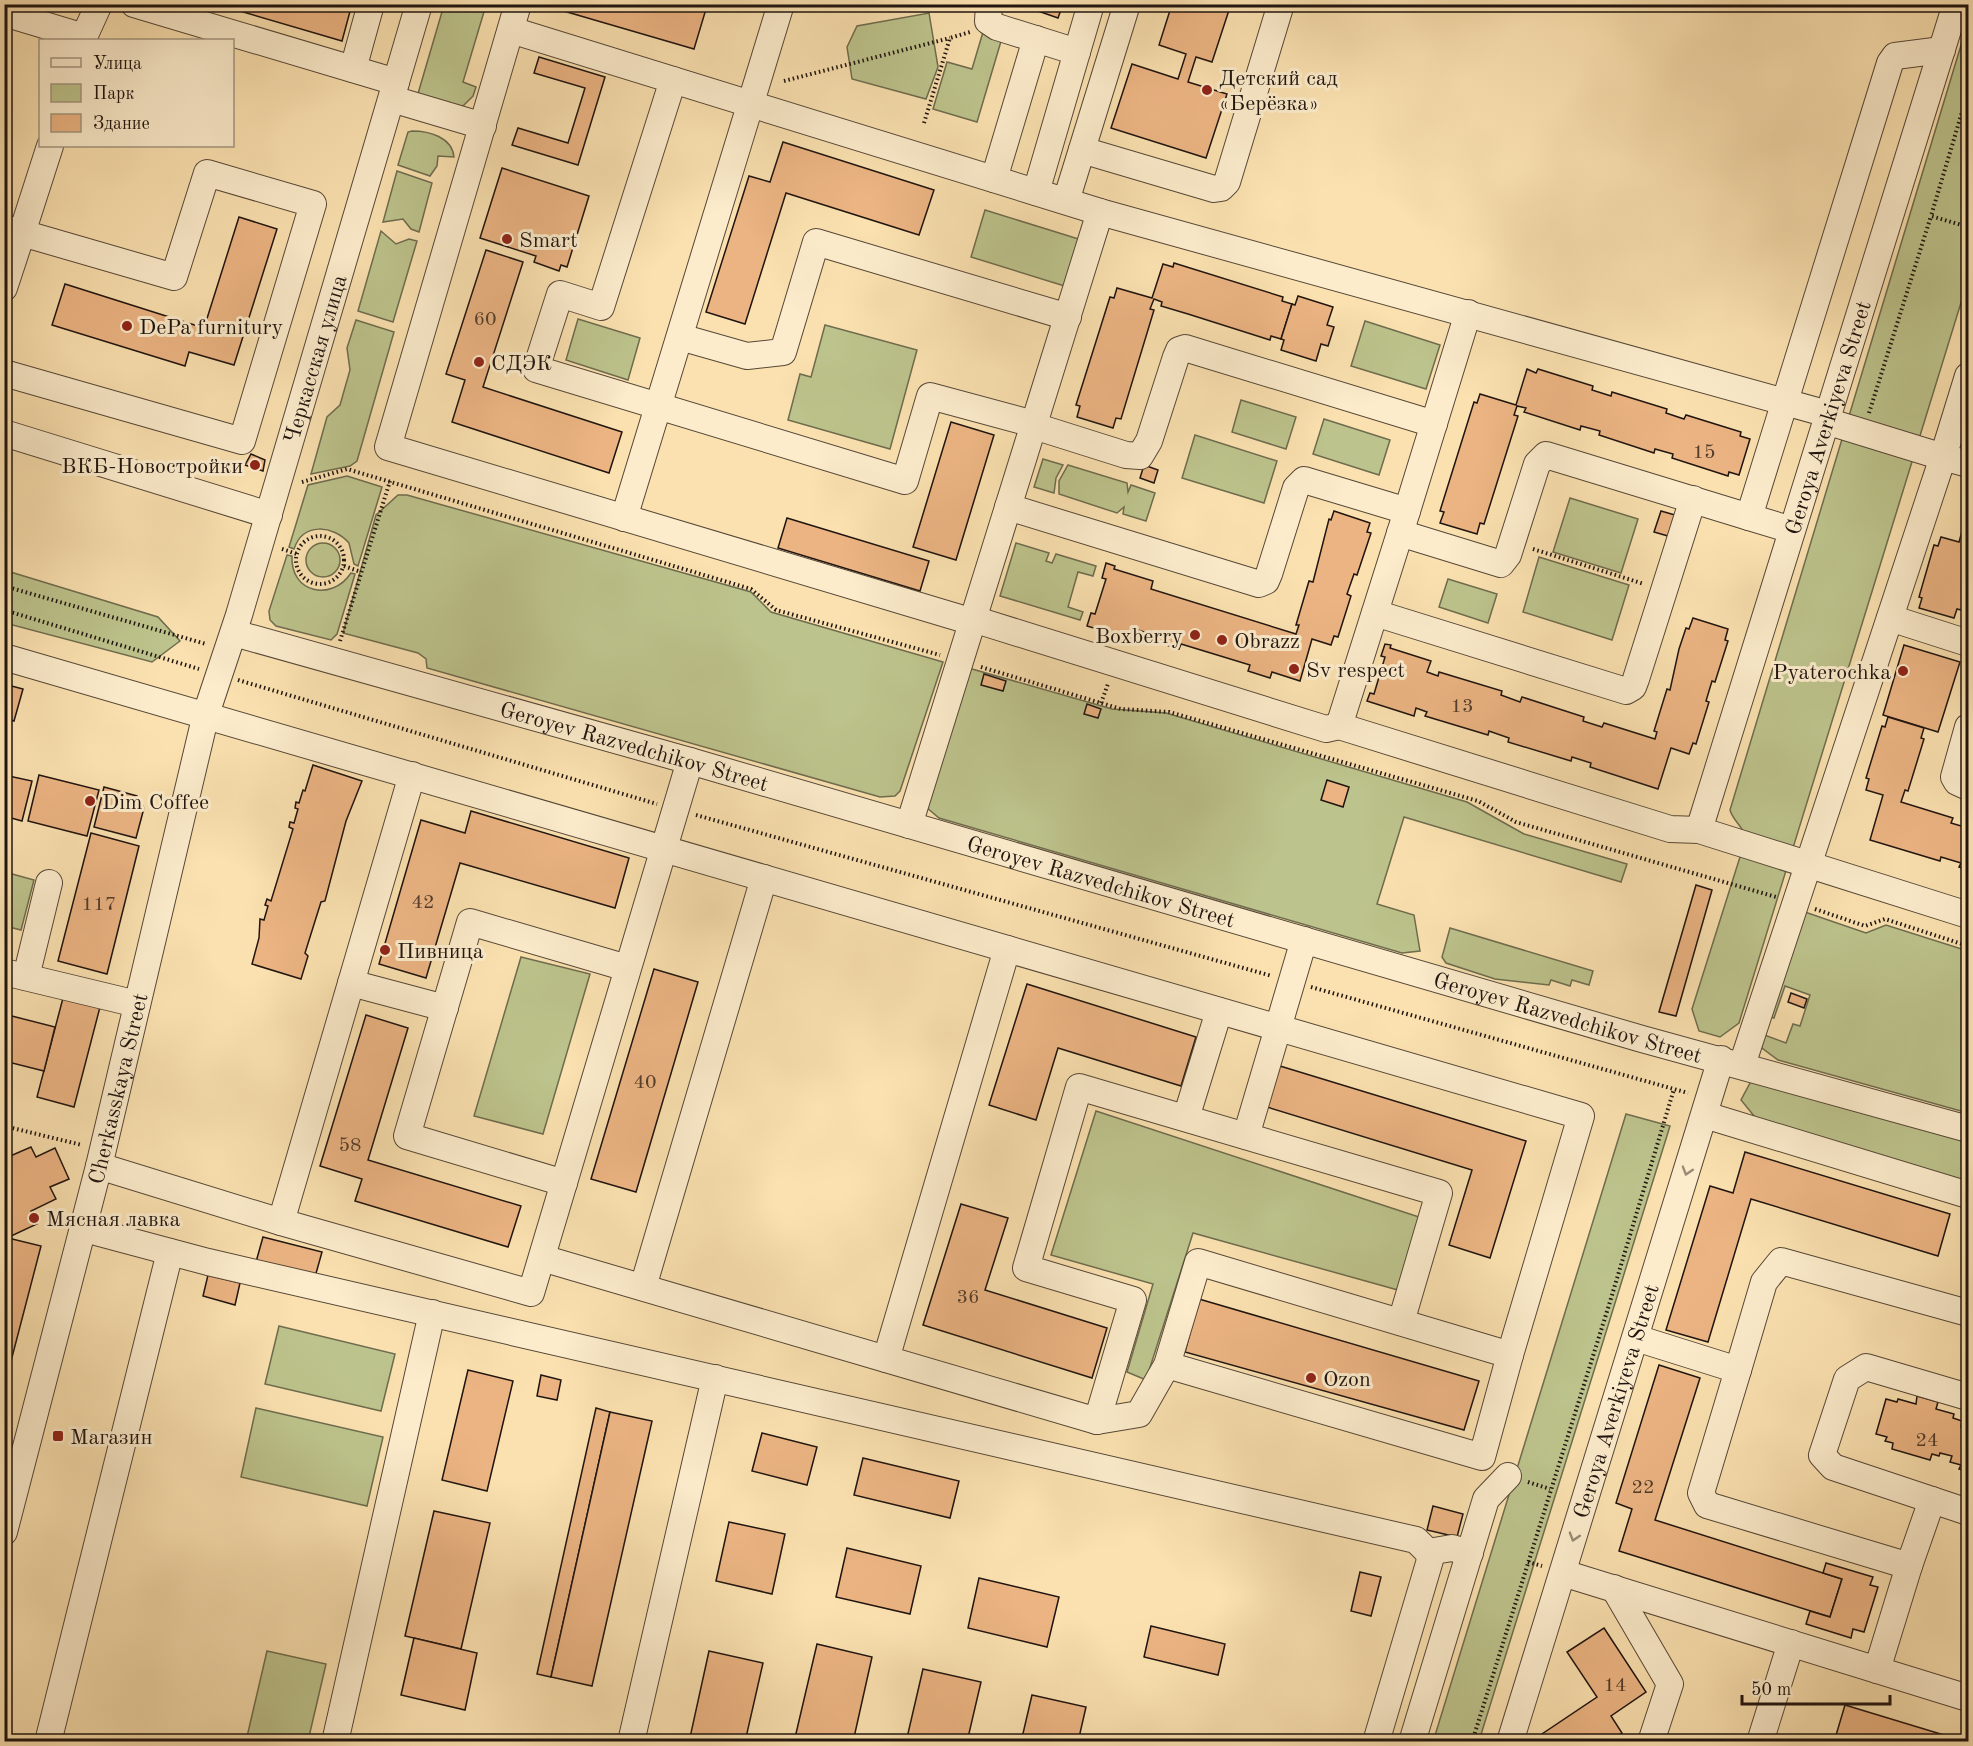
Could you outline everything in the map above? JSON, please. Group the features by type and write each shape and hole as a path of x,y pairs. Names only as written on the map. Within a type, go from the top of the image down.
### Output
{"street":[{"path":"4,14 84,39 99,4"},
{"path":"134,4 352,69 394,91 483,126"},
{"path":"352,69 371,4"},
{"name":"Черкасская улица","path":"206,714 234,633 419,4"},
{"path":"518,4 388,447 1326,729 1339,726 1670,830 1699,830 1968,915"},
{"path":"624,518 781,4"},
{"path":"1036,192 1091,4"},
{"path":"1066,201 1127,4"},
{"path":"1082,150 1214,189 1221,188 1227,182 1281,4"},
{"name":"Geroya Averkiyeva Street","path":"1699,830 1942,50 1960,11"},
{"path":"981,14 997,27 1077,52"},
{"path":"511,30 1100,212 1785,401 1863,432 1968,465"},
{"path":"994,179 1036,39"},
{"path":"1749,517 1890,63 1895,56 1903,53 1942,50"},
{"path":"673,80 601,307 560,294 536,369 904,481 930,396 1034,425 1126,455 1140,456 1149,441 1176,357 1179,350 1185,348 1434,424"},
{"path":"4,288 13,230 50,147"},
{"path":"4,373 242,441 313,204 207,173 174,277 13,230"},
{"path":"909,825 1100,212"},
{"path":"680,337 747,356 783,352 816,242 1068,317"},
{"path":"1339,726 1468,313"},
{"name":"Geroya Averkiyeva Street","path":"1510,1742 1707,1107 1732,1062 1796,903 1943,457 1963,410 1968,376"},
{"path":"4,433 269,515"},
{"path":"1008,507 1260,584 1266,581 1269,574 1296,488 1304,480 1501,564 1506,560 1537,464 1540,458 1546,455 1792,531"},
{"path":"1375,613 1626,691 1633,687 1636,679 1693,499"},
{"path":"1890,618 1968,642"},
{"name":"Geroyev Razvedchikov Street","path":"234,633 690,761 1968,1130"},
{"path":"4,657 1581,1116 1482,1457 1167,1365"},
{"name":"Cherkasskaya Street","path":"4,1532 93,1156 137,1004 206,714"},
{"path":"1968,727 1954,777 1957,783 1968,787"},
{"path":"93,1156 281,1222 531,1293 662,848 690,761"},
{"path":"281,1222 412,775"},
{"path":"643,1287 764,878"},
{"path":"50,884 13,977 137,1004"},
{"path":"564,1183 407,1136 444,1008 470,922 627,968"},
{"path":"1246,1136 1304,940"},
{"path":"886,1359 1007,949"},
{"path":"351,983 444,1008"},
{"path":"1186,1118 1219,1011"},
{"path":"1097,1421 1133,1300 1026,1268 1079,1087 1439,1193 1401,1322"},
{"path":"1707,1107 1968,1195"},
{"path":"92,1231 170,1252 1416,1540 1428,1552 1430,1560 1376,1742"},
{"path":"48,1742 170,1252"},
{"path":"542,1258 1097,1421 1139,1414 1167,1365 1198,1262 1510,1355"},
{"path":"1909,1566 1707,1505 1701,1493 1764,1282 1781,1261 1968,1313"},
{"path":"335,1742 432,1313"},
{"path":"1636,1338 1738,1370"},
{"path":"1968,1397 1866,1367 1847,1379 1822,1455 1833,1467 1968,1512"},
{"path":"632,1742 715,1378"},
{"path":"1412,1742 1486,1499 1509,1476"},
{"path":"1877,1670 1932,1500"},
{"path":"1428,1552 1452,1548 1470,1553"},
{"path":"1563,1573 1968,1698"},
{"path":"1614,1588 1670,1684 1651,1742"},
{"path":"1760,1742 1791,1643"}],"path":[{"path":"784,81 971,32 981,14"},
{"path":"924,123 950,38"},
{"path":"1863,432 1968,92"},
{"path":"1931,216 1968,227"},
{"path":"302,482 347,469 751,589 776,610 1121,709 1169,712 1478,801 1516,822 1796,903 1865,926 1885,920 1968,946"},
{"path":"298,493 305,470"},
{"path":"336,645 339,642 390,481"},
{"path":"314,536 329,537 341,547 344,566 331,581 316,583 302,576 298,569 297,554 306,540 314,536"},
{"path":"279,561 285,538"},
{"path":"1512,543 1664,590"},
{"path":"282,549 297,554"},
{"path":"344,566 361,572"},
{"path":"4,586 206,644"},
{"path":"4,610 674,809 1674,1089 1707,1107"},
{"path":"1472,1742 1674,1089"},
{"path":"4,1125 93,1156"}],"green space":[{"path":"444,5 486,5 463,82 476,87 473,96 462,107 417,97"},
{"path":"929,13 938,67 926,99 852,79 847,47 857,26"},
{"path":"1968,22 1968,280 1739,1023 1720,1037 1699,1031 1692,1009 1746,838 1730,810"},
{"path":"983,32 1002,38 977,122 933,109 947,62 972,69"},
{"path":"408,132 439,136 449,144 454,157 438,156 437,166 430,176 398,165"},
{"path":"397,171 432,183 419,232 411,229 403,219 383,222"},
{"path":"985,210 1085,241 1071,288 971,257"},
{"path":"381,231 396,244 409,239 417,241 393,322 358,311"},
{"path":"578,319 640,338 628,380 566,360"},
{"path":"356,320 394,332 357,461 350,466 311,474 327,417 340,405 350,370 347,348"},
{"path":"1365,321 1440,345 1426,389 1351,366"},
{"path":"825,325 917,350 890,449 788,420 800,374 811,377"},
{"path":"1241,400 1296,417 1286,449 1232,432"},
{"path":"1324,419 1390,440 1379,475 1313,454"},
{"path":"1195,435 1277,461 1264,503 1182,478"},
{"path":"1043,459 1063,465 1056,478 1054,493 1034,487"},
{"path":"1068,465 1127,483 1128,492 1131,485 1155,493 1146,521 1123,514 1124,507 1117,513 1059,494 1059,481"},
{"path":"347,476 382,487 358,566 354,564 349,543 327,530 311,530 298,540 294,549 289,547 308,485"},
{"path":"398,495 407,495 751,592 771,612 943,662 900,791 895,796 880,797 427,668 426,659 418,653 343,633 376,515"},
{"path":"1570,498 1638,519 1621,573 1553,552"},
{"path":"323,543 335,548 340,560 335,572 323,577 311,572 306,560 311,548"},
{"path":"1016,543 1049,553 1046,561 1052,563 1056,554 1096,566 1093,576 1078,572 1068,607 1083,612 1080,620 1000,596"},
{"path":"287,555 292,556 293,569 298,578 305,585 314,589 333,588 351,573 355,574 337,634 331,640 276,626 270,620 269,611"},
{"path":"1539,557 1629,585 1612,640 1523,612"},
{"path":"4,570 158,617 180,641 152,662 5,623"},
{"path":"1448,579 1497,594 1488,623 1439,607"},
{"path":"965,667 1112,709 1166,713 1467,802 1524,834 1627,864 1621,882 1404,817 1377,904 1414,915 1420,951 1402,953 939,818 926,807"},
{"path":"5,872 34,880 21,930 5,926"},
{"path":"1799,910 1866,933 1886,925 1968,951 1968,1113 1778,1060 1762,1048 1759,1033 1786,1043 1793,1024 1800,1026 1810,995 1785,986 1774,1018 1764,1015"},
{"path":"1450,928 1593,971 1589,985 1572,980 1570,986 1551,980 1549,985 1495,979 1446,963 1442,957"},
{"path":"521,957 590,974 543,1134 474,1116"},
{"path":"1756,1072 1968,1128 1968,1185 1759,1122 1741,1100"},
{"path":"1096,1111 1422,1218 1398,1290 1193,1233 1146,1380 1127,1372 1153,1284 1051,1255"},
{"path":"1626,1114 1670,1126 1479,1741 1433,1742"},
{"path":"279,1326 395,1354 381,1411 265,1384"},
{"path":"256,1408 383,1437 367,1506 241,1477"},
{"path":"267,1651 326,1664 308,1741 246,1741"}],"building":[{"path":"216,4 352,4 342,41"},
{"path":"690,4 706,9 694,49 543,5"},
{"path":"1018,4 1063,4 1058,18"},
{"path":"1172,4 1231,4 1212,62 1196,57 1188,82 1227,94 1206,158 1111,128 1132,64 1178,79 1186,54 1159,45"},
{"path":"539,57 605,77 578,165 512,145 518,128 568,143 585,88 534,73"},
{"path":"783,142 934,190 919,235 786,193 745,324 706,312 749,176 770,182"},
{"path":"502,168 589,196 567,267 561,265 559,271 534,262 536,256 480,238"},
{"path":"239,217 277,229 234,365 189,352 185,366 52,325 65,284 204,328"},
{"path":"486,250 523,262 483,387 622,432 609,473 452,422 465,380 446,374"},
{"path":"1174,263 1283,297 1282,301 1292,304 1281,339 1271,336 1270,340 1161,306 1162,302 1154,299 1150,309 1154,310 1121,419 1116,418 1113,428 1077,417 1080,406 1076,405 1110,297 1114,298 1117,288 1152,298 1163,264 1173,267"},
{"path":"1298,296 1333,307 1327,325 1334,327 1328,346 1321,344 1316,361 1281,350 1284,340 1281,339 1292,304 1295,305"},
{"path":"1527,369 1536,373 1538,369 1593,386 1592,390 1611,396 1612,392 1667,409 1666,413 1684,419 1686,415 1741,432 1740,436 1750,439 1739,475 1729,472 1728,476 1672,458 1673,454 1655,449 1654,453 1599,435 1600,431 1581,426 1580,430 1524,412 1526,408 1517,406 1514,415 1518,416 1484,524 1480,523 1477,534 1440,523 1444,512 1440,511 1474,402 1477,403 1480,394 1516,405"},
{"path":"951,422 994,435 956,560 913,547"},
{"path":"251,454 265,460 263,471 245,465"},
{"path":"1144,465 1158,470 1154,483 1140,478"},
{"path":"1968,510 1968,585 1961,610 1957,609 1954,618 1919,608 1922,598 1919,597 1934,545 1938,546 1941,537 1959,542"},
{"path":"1334,511 1370,523 1367,532 1371,533 1357,575 1354,574 1347,594 1351,596 1338,637 1334,636 1331,645 1312,639 1300,681 1272,672 1270,678 1248,671 1250,665 1181,644 1179,649 1157,642 1159,637 1138,630 1135,640 1087,626 1091,613 1095,614 1106,579 1102,578 1106,563 1115,566 1114,569 1153,581 1151,589 1296,634 1299,625 1296,625 1309,581 1313,582 1329,519 1331,520"},
{"path":"1661,511 1675,515 1668,536 1654,532"},
{"path":"787,518 929,561 920,591 778,548"},
{"path":"1693,618 1728,629 1725,640 1728,641 1715,682 1712,681 1706,701 1709,702 1696,744 1693,743 1689,754 1671,748 1658,789 1590,767 1591,763 1572,757 1571,761 1508,742 1509,738 1489,731 1488,735 1425,716 1427,712 1416,708 1414,716 1367,701 1370,693 1374,694 1385,657 1381,656 1385,644 1391,645 1390,648 1431,661 1427,672 1438,676 1439,672 1502,691 1501,695 1520,702 1522,697 1584,717 1583,721 1602,727 1604,723 1655,739 1657,732 1654,731 1667,689 1670,690 1679,649 1686,628 1689,629"},
{"path":"1904,645 1960,662 1938,732 1883,715"},
{"path":"984,674 1006,681 1003,691 981,685"},
{"path":"4,684 23,689 14,721 4,718"},
{"path":"1087,704 1101,709 1098,718 1084,714"},
{"path":"1888,717 1924,728 1921,738 1924,739 1908,791 1905,790 1901,802 1953,818 1951,823 1968,828 1968,870 1959,867 1961,863 1941,857 1940,861 1870,840 1883,795 1866,790 1869,779 1866,778 1882,726 1885,727"},
{"path":"313,765 362,781 346,821 325,901 321,902 305,953 308,956 301,979 252,964 259,938 260,919 264,920 268,906 265,905 267,899 271,901 293,829 289,827 290,822 294,823 298,809 295,808 296,802 299,803 303,790 305,791"},
{"path":"4,775 32,781 22,821 4,816"},
{"path":"39,775 99,790 87,836 28,821"},
{"path":"1327,780 1349,787 1343,807 1321,800"},
{"path":"104,787 137,796 144,808 136,838 94,827"},
{"path":"471,811 629,858 615,908 460,863 426,978 379,964 421,820 465,833"},
{"path":"91,833 139,846 107,974 58,961"},
{"path":"1696,885 1712,890 1676,1016 1659,1012"},
{"path":"654,969 698,982 636,1192 591,1179"},
{"path":"1027,984 1196,1037 1181,1086 1058,1048 1036,1120 989,1105"},
{"path":"1791,993 1807,999 1804,1008 1788,1002"},
{"path":"63,998 100,1007 74,1107 37,1097"},
{"path":"4,1014 55,1027 44,1071 4,1061"},
{"path":"366,1015 408,1028 368,1160 521,1206 508,1247 355,1201 362,1179 320,1166"},
{"path":"1280,1066 1526,1141 1490,1258 1449,1245 1472,1170 1267,1107"},
{"path":"31,1147 36,1157 55,1148 69,1179 50,1187 56,1199 31,1211 37,1224 9,1237 4,1227 4,1150 8,1157"},
{"path":"1745,1152 1950,1214 1938,1256 1751,1199 1708,1342 1666,1330 1710,1186 1733,1193"},
{"path":"961,1204 1008,1218 985,1290 1107,1328 1092,1378 923,1325"},
{"path":"4,1237 41,1246 4,1388"},
{"path":"263,1237 322,1252 315,1277 256,1262"},
{"path":"208,1275 240,1283 235,1305 203,1296"},
{"path":"1199,1299 1479,1381 1464,1430 1185,1352"},
{"path":"1659,1365 1700,1378 1655,1520 1842,1579 1830,1617 1619,1551 1632,1509 1616,1503"},
{"path":"468,1370 513,1381 487,1491 442,1480"},
{"path":"541,1375 561,1380 557,1400 537,1396"},
{"path":"1917,1396 1938,1402 1936,1409 1954,1414 1953,1418 1962,1421 1961,1427 1968,1430 1968,1478 1966,1477 1967,1471 1959,1469 1961,1465 1950,1462 1952,1456 1932,1454 1930,1460 1892,1449 1893,1443 1885,1441 1887,1437 1876,1434 1886,1399 1897,1402 1898,1399 1916,1404"},
{"path":"596,1408 610,1412 551,1677 537,1674"},
{"path":"610,1412 652,1421 592,1686 551,1677"},
{"path":"762,1433 817,1447 807,1485 752,1471"},
{"path":"863,1458 959,1481 950,1518 854,1495"},
{"path":"1433,1506 1463,1514 1457,1537 1427,1530"},
{"path":"434,1511 490,1523 461,1649 405,1636"},
{"path":"729,1522 785,1534 772,1594 716,1581"},
{"path":"847,1548 921,1566 910,1614 836,1597"},
{"path":"1826,1563 1873,1577 1870,1585 1878,1587 1864,1632 1853,1629 1851,1638 1806,1624 1810,1611 1830,1617 1842,1579 1823,1573"},
{"path":"1360,1572 1381,1577 1371,1616 1351,1611"},
{"path":"979,1578 1059,1597 1047,1647 968,1628"},
{"path":"1151,1626 1225,1644 1218,1675 1144,1657"},
{"path":"1604,1628 1646,1692 1611,1716 1622,1733 1609,1742 1542,1742 1539,1736 1597,1697 1567,1652"},
{"path":"414,1638 477,1653 465,1710 401,1695"},
{"path":"817,1644 872,1657 853,1742 794,1742"},
{"path":"709,1651 763,1663 745,1742 689,1742"},
{"path":"923,1669 981,1682 967,1742 906,1742"},
{"path":"1032,1695 1086,1707 1078,1742 1021,1742"},
{"path":"1845,1705 1967,1742 1834,1742"}],"place":[{"name":"Детский сад «Берёзка»","path":"1207,90"},
{"name":"Smart","path":"507,239"},
{"name":"DePa furnitury","path":"127,326"},
{"name":"СДЭК","path":"479,362"},
{"name":"ВКБ-Новостройки","path":"255,465"},
{"name":"Boxberry","path":"1195,635"},
{"name":"Obrazz","path":"1222,640"},
{"name":"Sv respect","path":"1294,669"},
{"name":"Pyaterochka","path":"1903,671"},
{"name":"Dim Coffee","path":"90,801"},
{"name":"Пивница","path":"385,950"},
{"name":"Мясная лавка","path":"34,1218"},
{"name":"Ozon","path":"1311,1378"},
{"name":"Магазин","path":"58,1436"}]}
